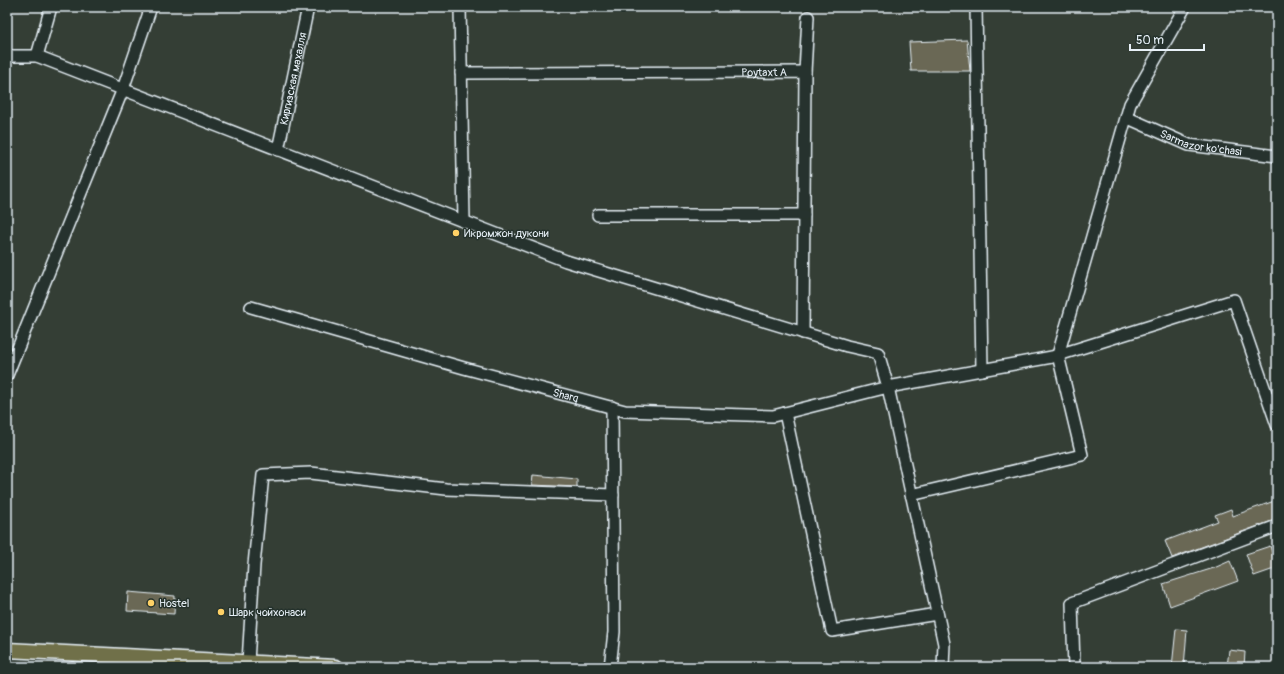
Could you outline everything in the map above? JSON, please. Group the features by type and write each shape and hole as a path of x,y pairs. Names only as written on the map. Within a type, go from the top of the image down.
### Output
{"main road":[{"path":"7,650 336,667"}],"street":[{"path":"37,56 51,7"},
{"path":"7,375 123,89 151,7"},
{"name":"Киргизская махалля","path":"278,150 308,7"},
{"path":"460,7 464,221"},
{"path":"976,7 982,370"},
{"path":"911,495 1082,455 1058,356 1128,118 1130,104 1185,7"},
{"path":"803,333 805,72 808,17"},
{"path":"7,56 37,56 566,260 803,333 847,346 878,353 888,387 944,644 943,667"},
{"name":"Poytaxt A","path":"461,73 805,72"},
{"name":"Sarmazor ko'chasi","path":"1128,118 1189,145 1277,156"},
{"path":"598,214 804,215"},
{"name":"Sharq","path":"250,307 464,368 625,411 773,416 888,387 1058,356 1234,300 1277,424"},
{"path":"610,667 614,632 614,495 612,407"},
{"path":"785,413 832,630 937,614"},
{"path":"248,662 254,564 263,475 311,473 446,489 614,495"},
{"path":"1074,667 1072,603 1277,526"}],"building":[{"path":"967,40 970,71 911,71 909,42"},
{"path":"533,475 577,479 577,487 532,485"},
{"path":"1277,500 1277,519 1172,558 1165,541 1218,521 1215,515 1231,509 1233,516"},
{"path":"1270,546 1277,568 1254,576 1246,554"},
{"path":"1230,561 1238,581 1170,606 1163,584 1214,568"},
{"name":"Hostel","path":"128,592 175,596 174,614 127,611"},
{"path":"1176,629 1187,630 1184,667 1172,667"},
{"path":"1229,650 1245,652 1244,667 1227,667"}],"place":[{"name":"Икромжон дукони","path":"456,233"},
{"name":"Hostel","path":"151,603"},
{"name":"Шарк чойхонаси","path":"221,612"}]}
